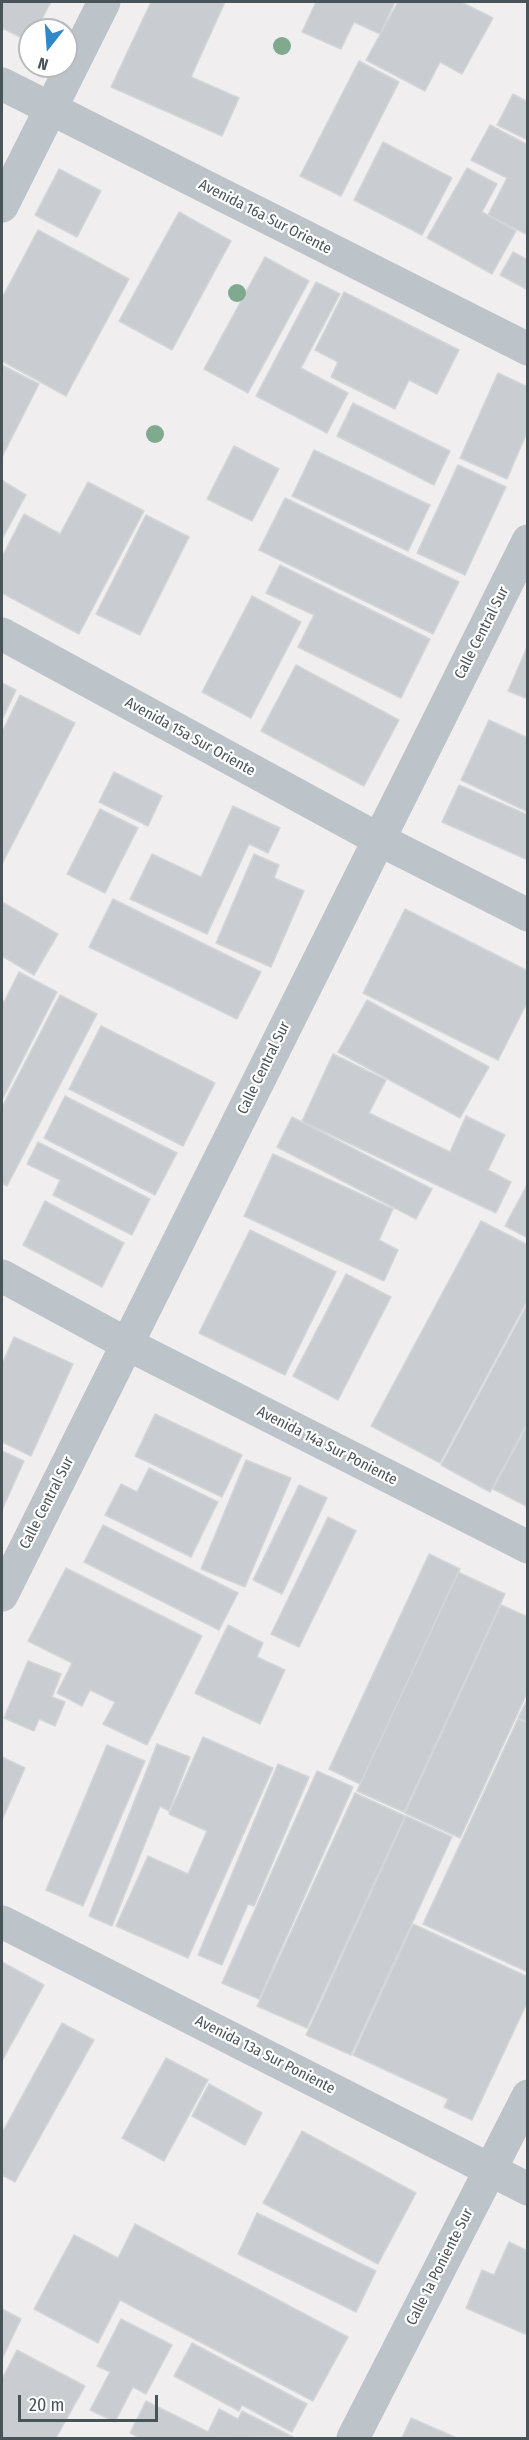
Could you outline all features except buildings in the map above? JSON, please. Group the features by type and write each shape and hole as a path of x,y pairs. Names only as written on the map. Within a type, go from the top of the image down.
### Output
{"street":[{"path":"2,206 104,2"},
{"name":"Avenida 16a Sur Oriente","path":"2,84 528,350"},
{"name":"Calle Central Sur","path":"2,1595 528,542"},
{"name":"Avenida 15a Sur Oriente","path":"2,634 378,839 528,915"},
{"name":"Avenida 14a Sur Poniente","path":"2,1276 127,1344 528,1547"},
{"name":"Avenida 13a Sur Poniente","path":"2,1922 528,2189"},
{"name":"Calle 1a Poniente Sur","path":"353,2439 528,2096"}]}
